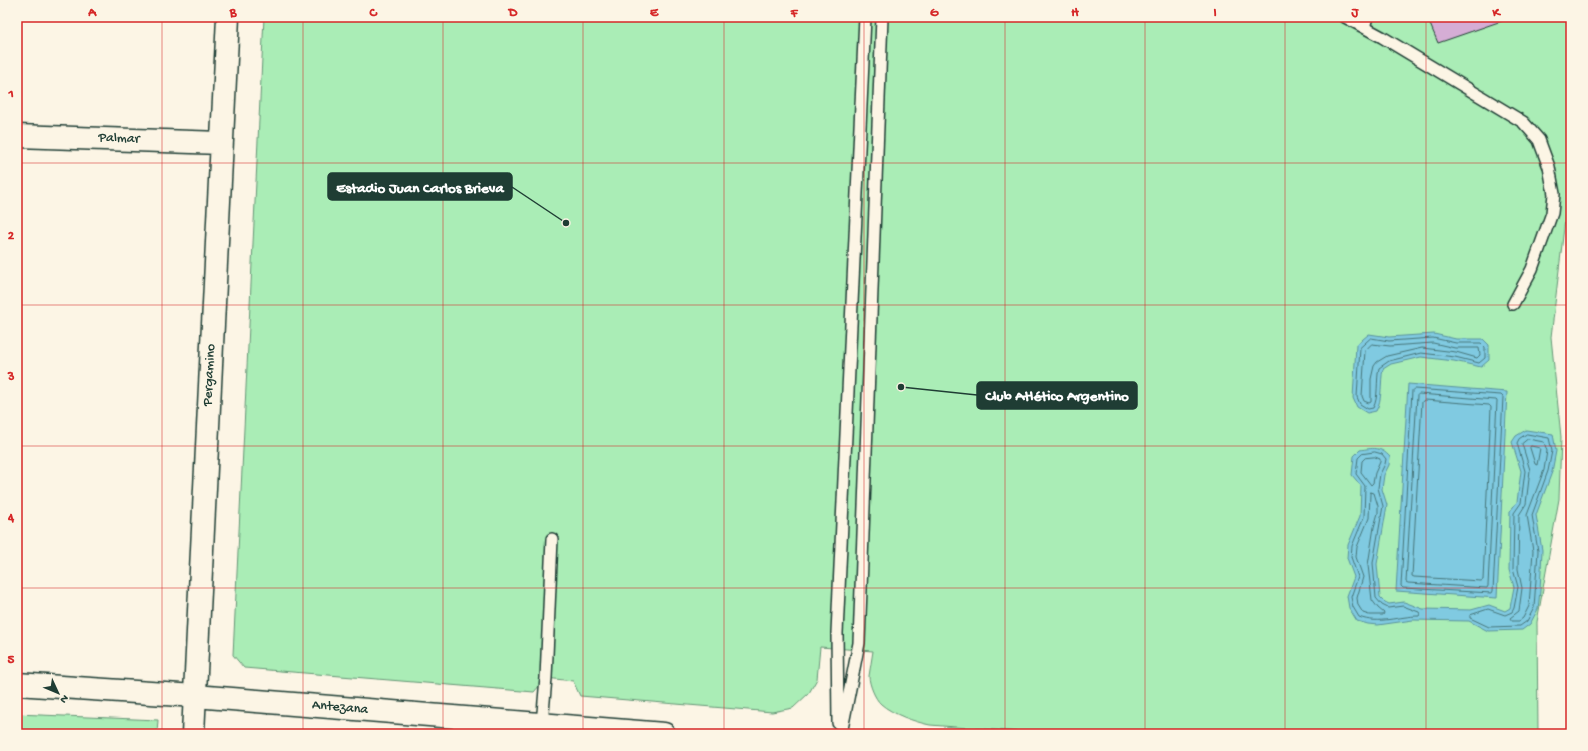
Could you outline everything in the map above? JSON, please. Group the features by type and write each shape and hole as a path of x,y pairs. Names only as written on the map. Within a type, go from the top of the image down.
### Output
{"street":[{"name":"Pergamino","path":"193,734 228,17"},
{"name":"Palmar","path":"17,136 221,143"},
{"name":"Antezana","path":"17,684 195,696 664,734"}],"lane":[{"path":"840,734 837,632 864,17"},
{"path":"840,734 859,643 882,17"},
{"path":"1345,17 1365,22 1523,122 1539,140 1549,167 1554,194 1552,213 1532,269 1513,304"},
{"path":"542,724 546,678 552,539"}],"green space":[{"path":"264,17 1571,17 1571,169 1551,337 1561,437 1559,499 1537,622 1538,734 1046,734 930,725 911,720 897,714 879,702 869,679 873,651 820,647 817,679 809,693 793,708 772,712 580,696 573,681 546,678 534,692 244,668 233,655"},
{"path":"17,714 158,720 157,734 17,734"}],"water":[{"path":"1369,334 1389,337 1434,334 1456,339 1483,339 1489,345 1489,360 1481,367 1454,361 1421,357 1391,364 1383,369 1380,401 1376,411 1367,413 1357,407 1353,398 1356,345"},
{"path":"1408,384 1507,392 1497,598 1396,591"},
{"path":"1526,430 1553,434 1556,451 1552,472 1536,515 1542,550 1540,591 1538,609 1530,624 1522,630 1488,631 1469,621 1413,620 1378,625 1357,621 1349,608 1347,596 1354,577 1347,558 1348,545 1360,516 1361,486 1352,475 1354,456 1360,450 1373,448 1380,449 1390,457 1389,465 1384,475 1382,489 1387,505 1377,564 1380,597 1389,604 1404,602 1423,609 1471,610 1489,605 1505,611 1510,608 1514,587 1509,570 1510,511 1517,502 1521,471 1512,442 1516,436"}],"building":[{"path":"1427,17 1513,17 1438,43"}],"place":[{"name":"Estadio Juan Carlos Brieva","path":"566,223"},
{"name":"Club Atlético Argentino","path":"901,387"}]}
